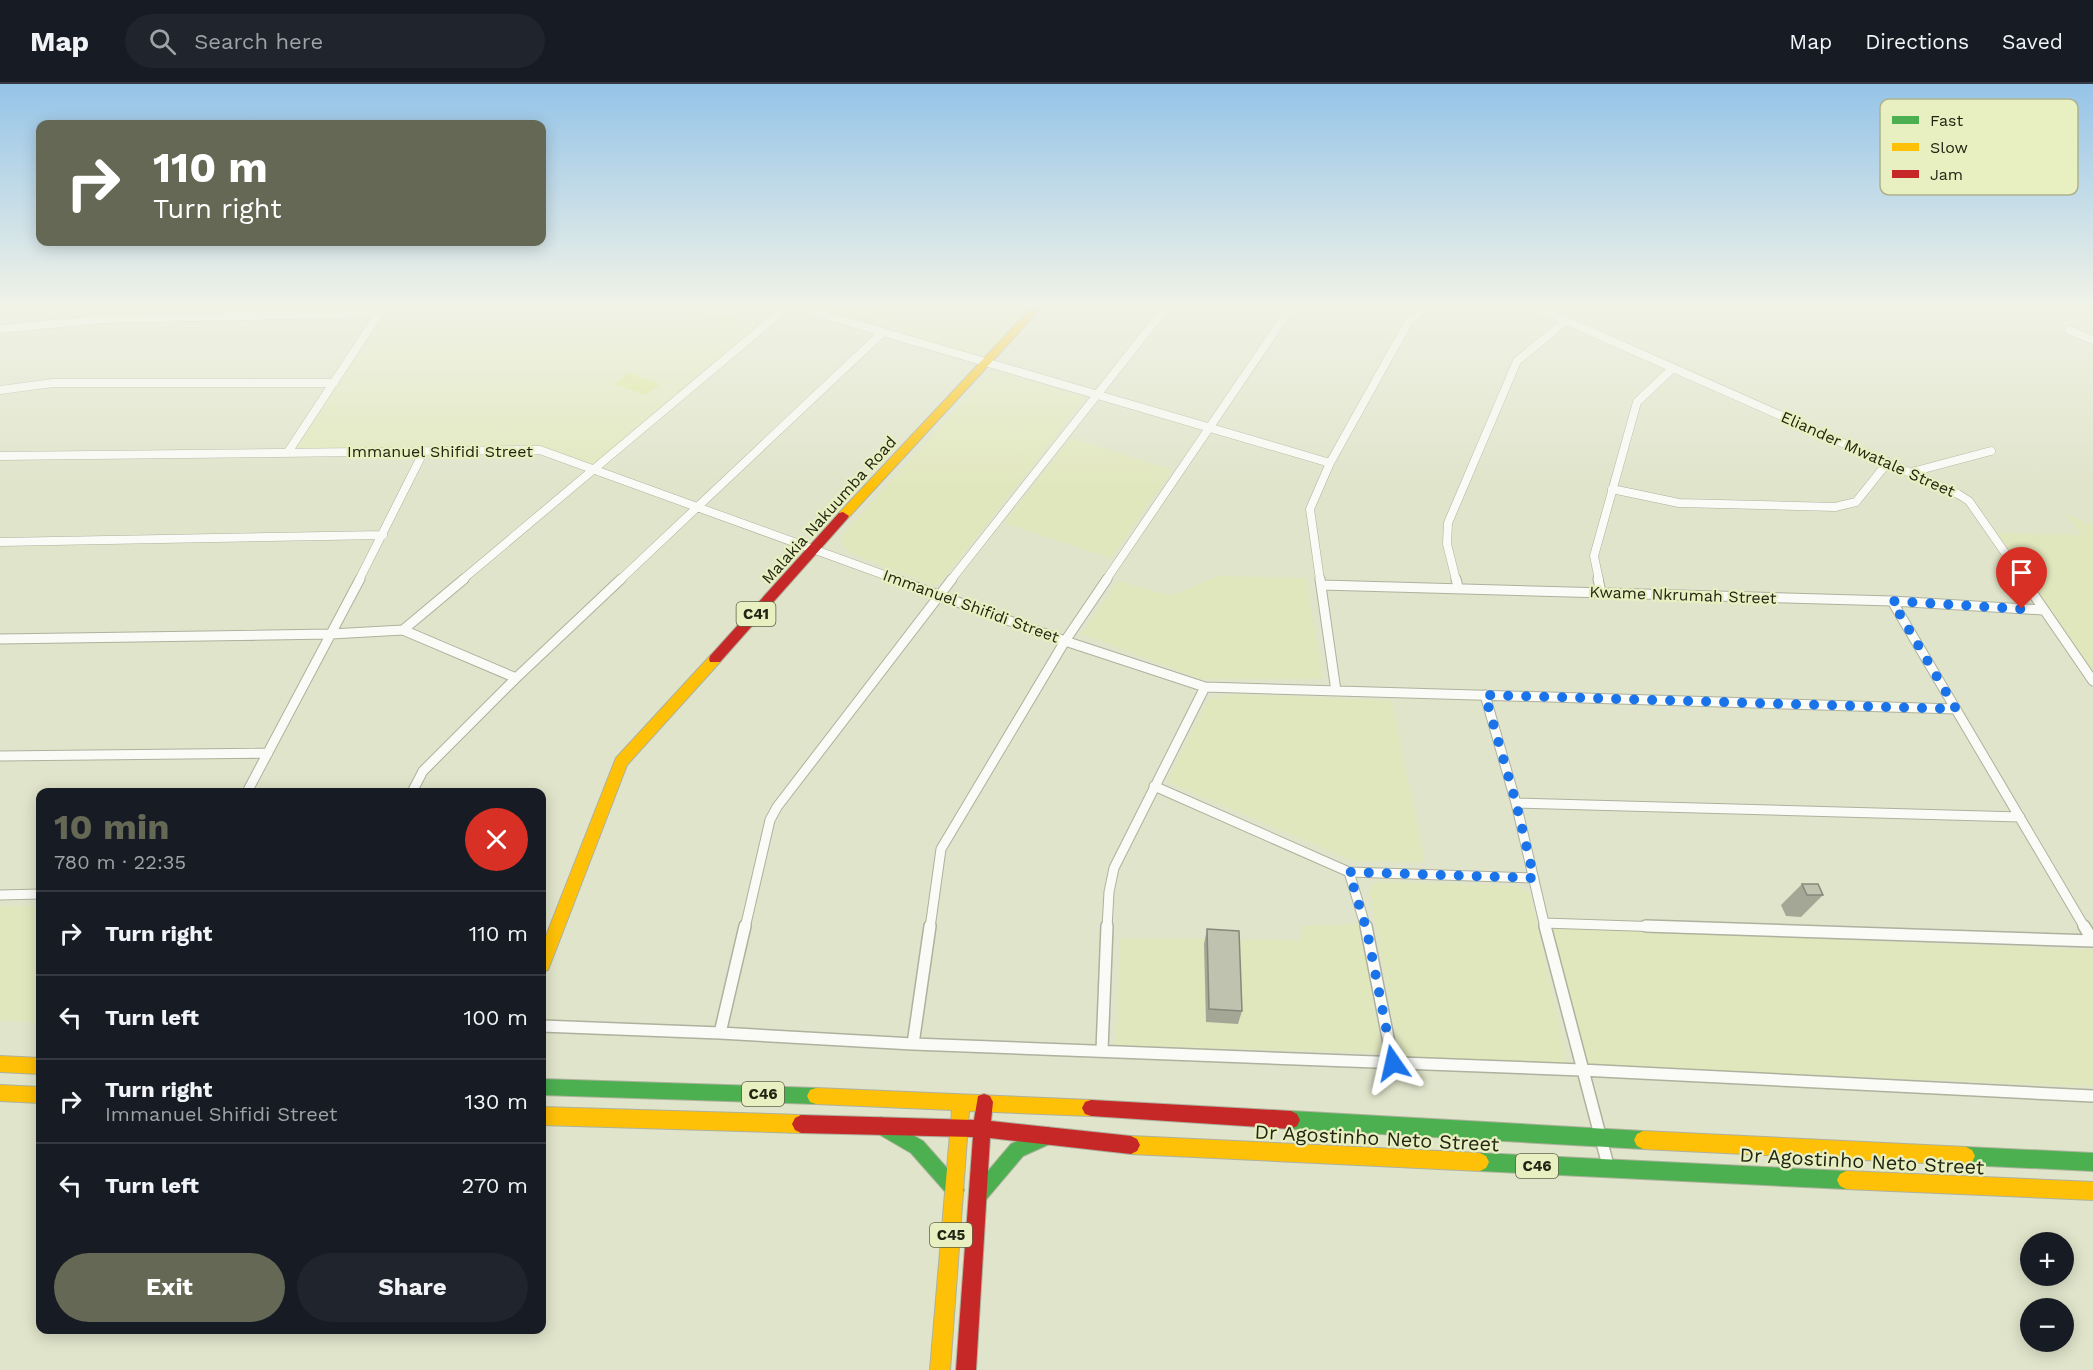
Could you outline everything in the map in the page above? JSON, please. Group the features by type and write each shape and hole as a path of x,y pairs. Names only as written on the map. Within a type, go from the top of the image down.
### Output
{"main road":[{"name":"Malakia Nakuumba Road","path":"546,955 621,762 984,366"},
{"path":"0,1064 36,1066"},
{"name":"C46","path":"546,1087 984,1102"},
{"path":"0,1093 36,1095"},
{"name":"C45","path":"940,1370 961,1101"},
{"name":"Dr Agostinho Neto Street","path":"984,1102 1601,1138 2093,1162"},
{"name":"C45","path":"966,1370 984,1102"},
{"name":"C46","path":"546,1116 983,1129"},
{"path":"880,1126 916,1147 955,1191"},
{"name":"Dr Agostinho Neto Street","path":"983,1129 1148,1147 2093,1191"},
{"path":"978,1196 1017,1150 1048,1136"}],"street":[{"path":"288,452 345,366"},
{"path":"404,630 718,366"},
{"path":"414,788 423,771 516,678 847,366"},
{"path":"998,366 1330,463"},
{"path":"720,1034 770,820 777,807 939,595 1120,366"},
{"path":"913,1044 941,849 1065,641 1252,366"},
{"path":"1336,691 1310,509 1330,463 1384,366"},
{"path":"1458,587 1447,544 1448,523 1515,366"},
{"name":"Eliander Mwatale Street","path":"1668,366 1912,472 1968,501 2093,681"},
{"path":"1601,592 1594,556 1637,402 1673,368"},
{"path":"0,390 53,383 334,383"},
{"name":"Immanuel Shifidi Street","path":"0,456 540,450 1065,641 1205,687 1956,709"},
{"path":"249,788 383,535 424,451"},
{"path":"1912,472 1991,451"},
{"path":"1612,489 1679,503 1835,507 1856,502 1888,462"},
{"path":"0,542 383,535"},
{"name":"Kwame Nkrumah Street","path":"1322,585 1458,587 1892,601 2043,610"},
{"path":"1892,601 2093,941"},
{"path":"0,639 331,634 404,630 516,678"},
{"path":"1102,1050 1110,880 1154,786 1205,687"},
{"path":"1485,695 1516,803 1581,1070 1609,1169"},
{"path":"0,756 268,753"},
{"path":"1154,786 1349,872 1534,878"},
{"path":"1516,803 2020,817"},
{"path":"1349,872 1367,931 1393,1063"},
{"path":"0,895 36,894"},
{"path":"1544,923 2093,941"},
{"path":"546,1026 913,1044 1581,1070 2093,1096"}],"shaded area":[{"path":"345,366 718,366 596,470 547,452 288,452"},
{"path":"1000,372 1085,398 940,583 932,585 848,552 840,538 989,373"},
{"path":"1071,438 1172,470 1111,558 1005,523"},
{"path":"2065,514 2093,525 2093,681 1990,533 2082,535"},
{"path":"1219,576 1306,578 1323,679 1201,679 1082,634 1118,581 1170,596"},
{"path":"1235,694 1392,701 1425,863 1353,861 1167,782 1209,699"},
{"path":"1376,881 1517,886 1530,894 1566,1056 1564,1064 1400,1056 1369,890"},
{"path":"0,906 36,906 36,1023 0,1020"},
{"path":"1359,924 1382,1053 1116,1045 1120,938 1301,940 1302,926"},
{"path":"1553,928 2093,950 2093,1087 1587,1065"}],"green space":[{"path":"628,373 660,384 646,395 614,384"}],"building":[{"path":"1802,884 1818,884 1823,895 1807,895"},
{"path":"1207,929 1239,931 1242,1011 1209,1009"}],"traffic: fast":[{"path":"546,1087 816,1096"},
{"path":"1291,1120 1643,1140"},
{"path":"881,1126 917,1147 955,1190"},
{"path":"978,1196 1017,1150 1048,1136"},
{"path":"1966,1156 2093,1162"},
{"path":"1480,1162 1846,1180"}],"traffic: slow":[{"path":"843,516 983,366"},
{"path":"546,955 621,762 715,659"},
{"path":"0,1064 36,1066"},
{"path":"0,1093 36,1095"},
{"path":"816,1096 1091,1108"},
{"path":"940,1370 961,1101"},
{"path":"546,1116 801,1124"},
{"path":"1643,1140 1966,1156"},
{"path":"1131,1145 1480,1162"},
{"path":"1846,1180 2093,1191"}],"traffic: jam":[{"path":"715,659 843,516"},
{"path":"966,1370 984,1102"},
{"path":"1091,1108 1291,1120"},
{"path":"801,1124 983,1129 1131,1145"}],"route":[{"path":"1393,1063 1367,931 1349,872 1534,878 1516,803 1485,695 1956,709 1892,601 2022,609"}]}
